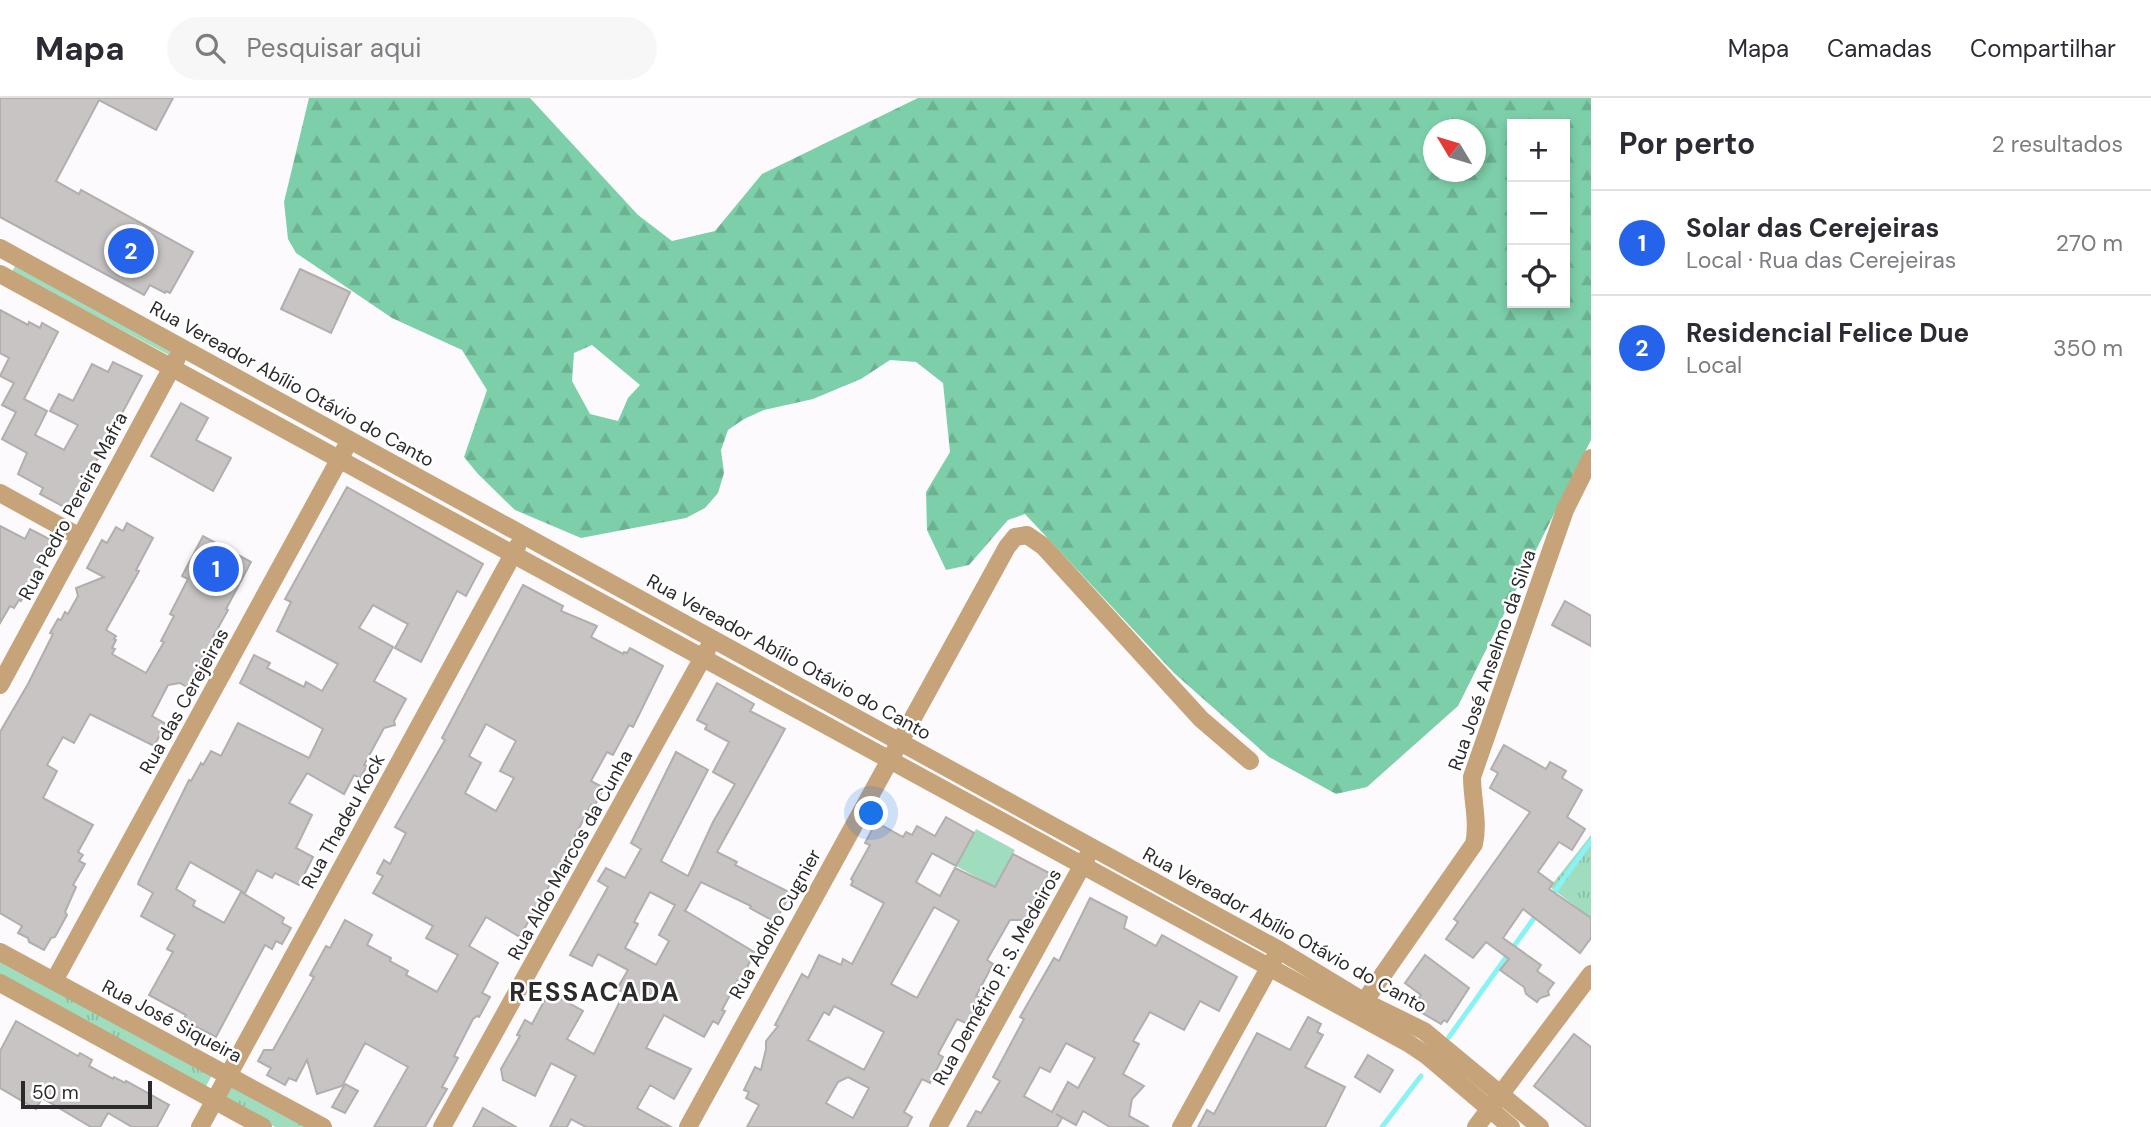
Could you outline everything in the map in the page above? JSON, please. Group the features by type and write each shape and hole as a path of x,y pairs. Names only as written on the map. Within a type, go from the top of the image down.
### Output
{"street":[{"name":"Rua Vereador Abílio Otávio do Canto","path":"2,253 183,348 1279,950 1426,1055 1511,1127"},
{"name":"Rua Vereador Abílio Otávio do Canto","path":"0,274 1269,967 1360,1008 1415,1024 1540,1127"},
{"name":"Rua Pedro Pereira Mafra","path":"0,685 183,348"},
{"name":"Rua das Cerejeiras","path":"54,981 350,440"},
{"name":"Rua José Anselmo da Silva","path":"1360,1008 1474,844 1476,832 1472,777 1565,510 1591,458"},
{"path":"0,494 80,537"},
{"name":"Rua Thadeu Kock","path":"200,1127 523,535"},
{"name":"Rua Adolfo Cugnier","path":"688,1127 1007,547 1015,537 1027,535 1043,546 1201,719 1250,761"},
{"name":"Rua Aldo Marcos da Cunha","path":"442,1127 713,639"},
{"name":"Rua Demétrio P. S. Medeiros","path":"938,1127 1092,847"},
{"path":"1181,1127 1279,950"},
{"name":"Rua José Siqueira","path":"0,952 323,1127"},
{"path":"1476,1127 1591,974"},
{"path":"2,988 262,1127"}],"green space":[{"path":"309,98 530,98 638,215 672,241 715,231 762,174 918,98 1591,98 1591,440 1458,706 1367,787 1336,794 1269,757 1174,673 1025,514 1008,520 969,565 946,570 927,530 926,492 950,452 943,383 916,362 890,360 861,379 813,399 764,410 744,419 728,430 721,450 724,473 718,493 705,508 686,518 581,538 515,510 464,457 487,390 462,350 392,318 296,253 288,239 284,202","holes":["592,345 640,385 628,398 618,421 590,414 572,381 574,353"]},
{"path":"15,266 171,349 169,355 12,272"},
{"path":"976,829 1015,850 995,887 956,866"},
{"path":"1591,835 1591,918 1550,887"},
{"path":"0,960 212,1075 205,1088 0,976"},
{"path":"232,1086 308,1127 275,1127 225,1099"}],"building":[{"path":"0,98 173,98 156,130 99,100 56,181 79,194 81,190 193,252 170,293 150,285 144,295 0,217"},
{"path":"300,269 350,292 331,333 281,309"},
{"path":"0,310 28,325 29,322 40,328 42,323 58,332 24,399 47,411 35,435 64,450 78,425 50,411 59,394 73,401 92,364 108,372 113,362 142,376 73,505 66,508 40,494 43,488 18,474 27,453 2,439 16,412 2,405 14,383 0,376 9,358 0,353"},
{"path":"181,403 208,418 196,440 231,458 213,491 151,456"},
{"path":"347,487 483,564 466,596 457,591 421,662 395,648 408,624 373,605 359,628 393,647 374,681 406,699 394,721 395,725 384,728 360,778 354,775 344,794 307,773 289,803 312,815 296,848 313,857 299,885 275,873 272,878 257,870 245,893 190,862 176,889 195,901 193,906 224,923 241,892 284,918 282,923 291,928 282,944 276,941 272,949 265,945 216,1037 183,1020 186,1015 149,995 173,952 167,949 175,935 141,916 153,893 138,884 189,780 191,781 211,751 221,756 238,723 309,758 323,729 240,683 254,655 270,663 267,668 304,687 306,682 322,691 338,664 277,631 291,602 285,599"},
{"path":"127,523 153,538 136,570 139,571 106,630 116,636 112,654 146,673 164,642 161,641 174,616 170,614 188,579 182,576 203,536 251,562 213,637 216,639 210,651 207,649 187,687 180,683 168,685 152,716 166,724 154,746 90,714 74,743 63,737 47,765 57,771 43,798 93,825 78,852 83,855 79,861 85,864 73,885 76,887 65,912 67,915 44,950 18,933 22,926 0,913 0,732 28,684 58,619 61,620 65,612 68,614 78,596 76,588 104,577 87,568 102,540 107,543 116,527 123,531"},
{"path":"0,526 25,539 30,529 51,540 42,556 45,558 21,601 19,600 14,608 10,606 0,623"},
{"path":"523,585 563,606 561,611 597,626 591,637 623,654 630,648 663,666 633,727 629,725 613,755 607,752 591,781 604,788 594,807 591,805 520,937 486,917 469,946 498,963 482,993 490,997 479,1017 473,1019 454,1056 458,1058 442,1087 447,1089 425,1127 374,1127 408,1067 365,1043 342,1086 317,1094 307,1060 296,1081 289,1078 285,1085 267,1075 271,1068 258,1061 264,1050 273,1050 314,977 310,975 326,946 330,948 345,920 372,935 367,945 408,971 406,975 437,992 458,955 426,938 433,926 373,893 383,876 377,873 384,860 390,864 406,833 395,827 445,740 442,738","holes":["486,724 516,741 500,771 514,778 496,811 465,793 481,763 469,756"]},
{"path":"1565,601 1591,616 1591,646 1552,625"},
{"path":"717,683 754,704 750,711 785,729 717,852 737,862 735,865 791,893 775,922 750,908 751,906 701,882 685,911 754,952 741,982 738,980 722,1010 725,1011 718,1024 713,1021 704,1037 664,1015 646,1048 691,1069 674,1099 650,1085 637,1108 671,1127 586,1127 571,1119 567,1127 550,1127 576,1076 551,1063 535,1096 503,1080 501,1069 520,1036 517,1035 525,1020 532,1024 549,992 583,1011 567,1039 594,1054 624,993 617,989 628,970 598,954 592,966 570,955 608,887 598,881 606,868 625,878 641,849 631,843 676,752 708,770 661,861 688,876 713,822 735,784 713,772 729,742 705,729 707,725 697,720","holes":["650,892 675,905 659,935 669,941 656,965 625,948 638,924 634,922"]},
{"path":"1504,745 1546,769 1550,762 1566,771 1562,778 1582,790 1567,817 1585,829 1572,850 1559,842 1538,872 1553,883 1549,889 1591,918 1591,938 1580,953 1523,909 1503,938 1541,965 1537,971 1554,983 1548,991 1549,995 1537,1002 1526,994 1524,987 1500,970 1509,959 1486,942 1473,958 1446,939 1458,922 1454,919 1530,812 1490,788 1498,773 1491,769"},
{"path":"946,817 974,833 956,866 932,853 916,882 940,896 955,868 995,887 1013,854 1051,874 1027,920 1010,920 987,960 993,964 976,996 982,999 968,1024 957,1019 938,1054 943,1057 930,1083 922,1079 904,1112 912,1117 907,1127 747,1127 759,1105 746,1098 749,1092 744,1090 755,1067 761,1070 766,1041 778,1026 775,1025 802,974 808,978 819,955 841,965 843,959 852,964 884,903 851,885 851,879 870,845 865,843 876,822 903,837 906,832 912,835 917,826 935,836","holes":["934,907 959,921 917,998 891,984","834,1006 884,1032 864,1070 808,1040 824,1012 829,1015","848,1077 869,1088 853,1118 826,1103 838,1082"]},
{"path":"1090,898 1127,917 1124,928 1156,946 1162,935 1237,977 1219,1011 1200,1001 1184,1030 1150,1012 1133,1041 1139,1044 1123,1074 1144,1086 1132,1099 1129,1116 1149,1127 1110,1127 1083,1111 1076,1125 1056,1114 1062,1118 1057,1127 967,1127 976,1111 981,1113 1000,1081 993,1077 1024,1019 1020,1017 1054,958 1059,961","holes":["1066,1043 1095,1058 1078,1088 1068,1082 1052,1112 1024,1096 1040,1067 1050,1072"]},
{"path":"1425,955 1469,988 1447,1022 1444,1020 1441,1024 1412,1007 1421,995 1405,983"},
{"path":"1308,1017 1321,1024 1317,1032 1323,1035 1305,1067 1345,1087 1325,1127 1198,1127 1207,1110 1214,1114 1257,1033 1290,1050"},
{"path":"16,1021 78,1056 80,1053 92,1060 89,1066 113,1079 114,1077 125,1083 126,1081 169,1105 157,1127 132,1127 108,1113 100,1127 91,1127 42,1098 36,1109 0,1088 0,1051"},
{"path":"1574,1034 1591,1047 1591,1127 1587,1127 1534,1086"},
{"path":"1368,1055 1393,1070 1380,1092 1355,1077"},
{"path":"345,1084 358,1091 345,1113 332,1107"},
{"path":"483,1108 516,1127 473,1127"}],"waterway":[{"path":"1550,898 1591,841"},
{"path":"1449,1037 1537,914"},
{"path":"1382,1127 1421,1076"}],"place":[{"name":"Residencial Felice Due","path":"131,251"},
{"name":"Solar das Cerejeiras","path":"216,569"}],"district":[{"name":"RESSACADA","path":"595,992"}]}
